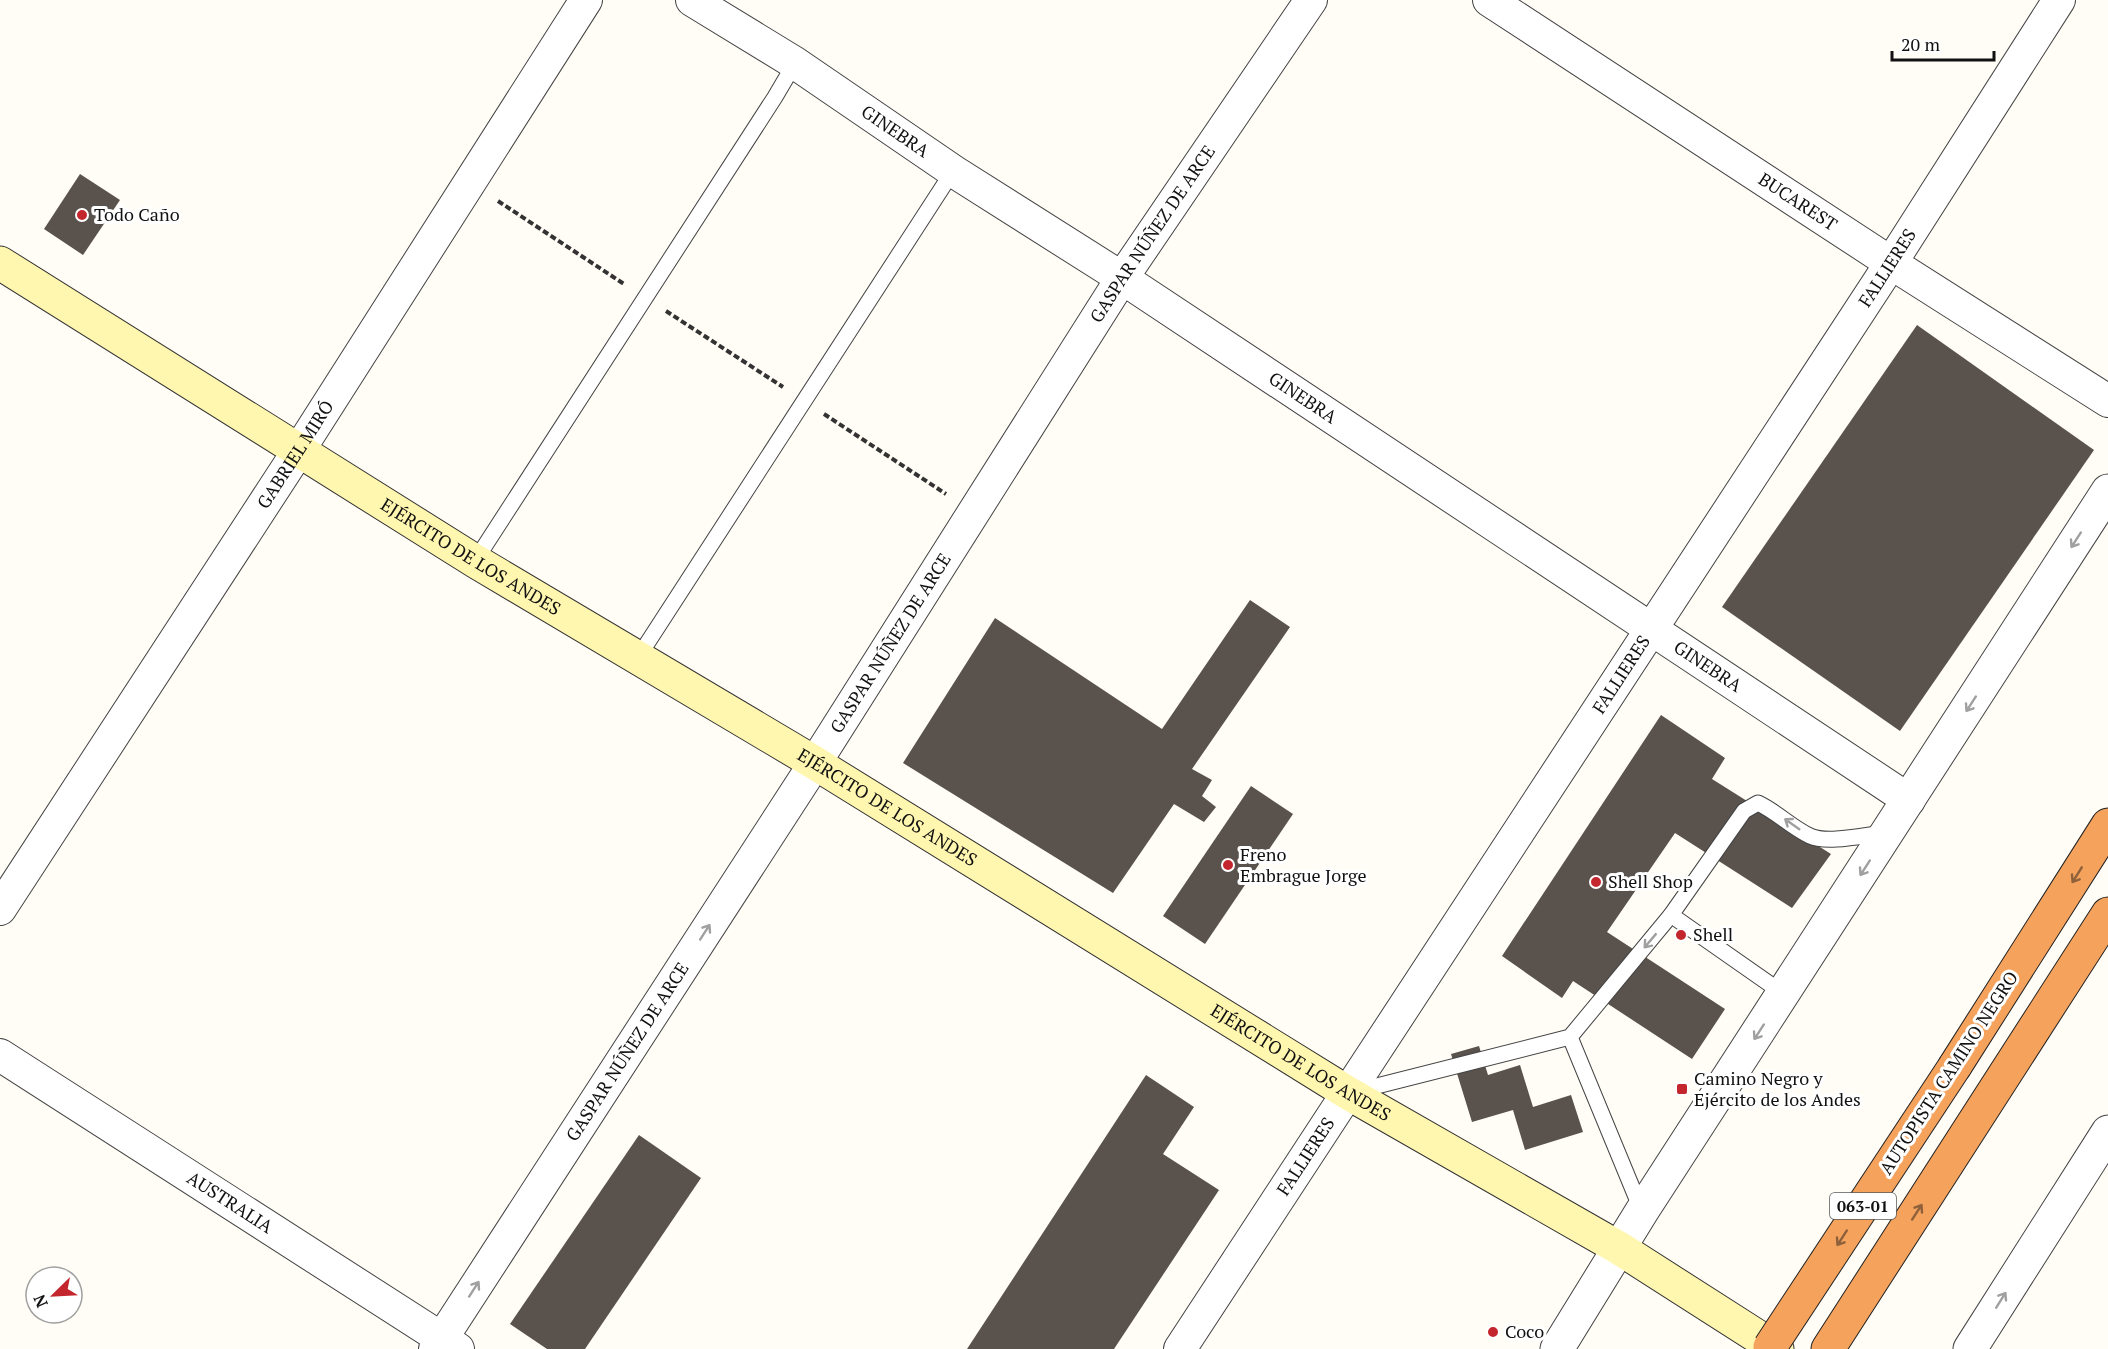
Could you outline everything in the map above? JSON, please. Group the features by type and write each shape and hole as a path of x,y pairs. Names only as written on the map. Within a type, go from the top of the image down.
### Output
{"highway":[{"name":"AUTOPISTA CAMINO NEGRO","path":"1769,1349 1955,1066 2108,825"},
{"name":"063-01","path":"1828,1349 2108,914"},
{"path":"2028,1036 2108,940"}],"main road":[{"name":"EJÉRCITO DE LOS ANDES","path":"0,263 475,561 815,763 1348,1093 1619,1248 1777,1349"}],"street":[{"name":"GABRIEL MIRÓ","path":"0,909 299,450 586,0"},
{"name":"GINEBRA","path":"692,0 795,63 953,171 1122,278 1909,800"},
{"name":"GASPAR NÚÑEZ DE ARCE","path":"445,1345 1122,278 1311,0"},
{"name":"BUCAREST","path":"1490,0 1891,263 2108,401"},
{"name":"FALLIERES","path":"1180,1349 1891,263 2059,0"},
{"path":"1557,1349 1642,1211 2108,491"},
{"name":"AUSTRALIA","path":"0,1055 445,1345"},
{"path":"1970,1349 2108,1132"}],"lane":[{"path":"475,561 795,63"},
{"path":"637,659 953,171"},
{"path":"1348,1093 1570,1037 1671,915 1744,811 1758,803 1810,837 1825,839 1888,833"},
{"path":"1671,915 1784,993"},
{"path":"1570,1037 1642,1211"}],"path":[{"path":"504,205 955,500"}],"building":[{"name":"Todo Caño","path":"80,174 120,200 83,255 44,229"},
{"path":"1917,325 2094,450 1900,731 1722,607"},
{"path":"1250,600 1290,627 1192,769 1212,780 1202,796 1216,807 1204,822 1174,804 1113,893 903,763 995,618 1162,729"},
{"path":"1661,715 1725,758 1712,779 1831,854 1792,908 1675,833 1607,932 1725,1009 1692,1059 1573,981 1562,998 1502,956"},
{"name":"Freno Embrague Jorge","path":"1251,786 1293,814 1205,944 1163,916"},
{"path":"1479,1046 1488,1075 1520,1065 1533,1107 1571,1095 1583,1132 1525,1150 1513,1110 1472,1122 1451,1054"},
{"path":"1146,1075 1194,1107 1163,1154 1219,1190 1114,1349 967,1349"},
{"path":"639,1135 701,1178 585,1349 547,1349 510,1324"}],"place":[{"name":"Todo Caño","path":"82,215"},
{"name":"Freno Embrague Jorge","path":"1228,865"},
{"name":"Shell Shop","path":"1596,882"},
{"name":"Shell","path":"1681,935"},
{"name":"Camino Negro y Ejército de los Andes","path":"1682,1089"},
{"name":"Coco","path":"1493,1332"}]}
